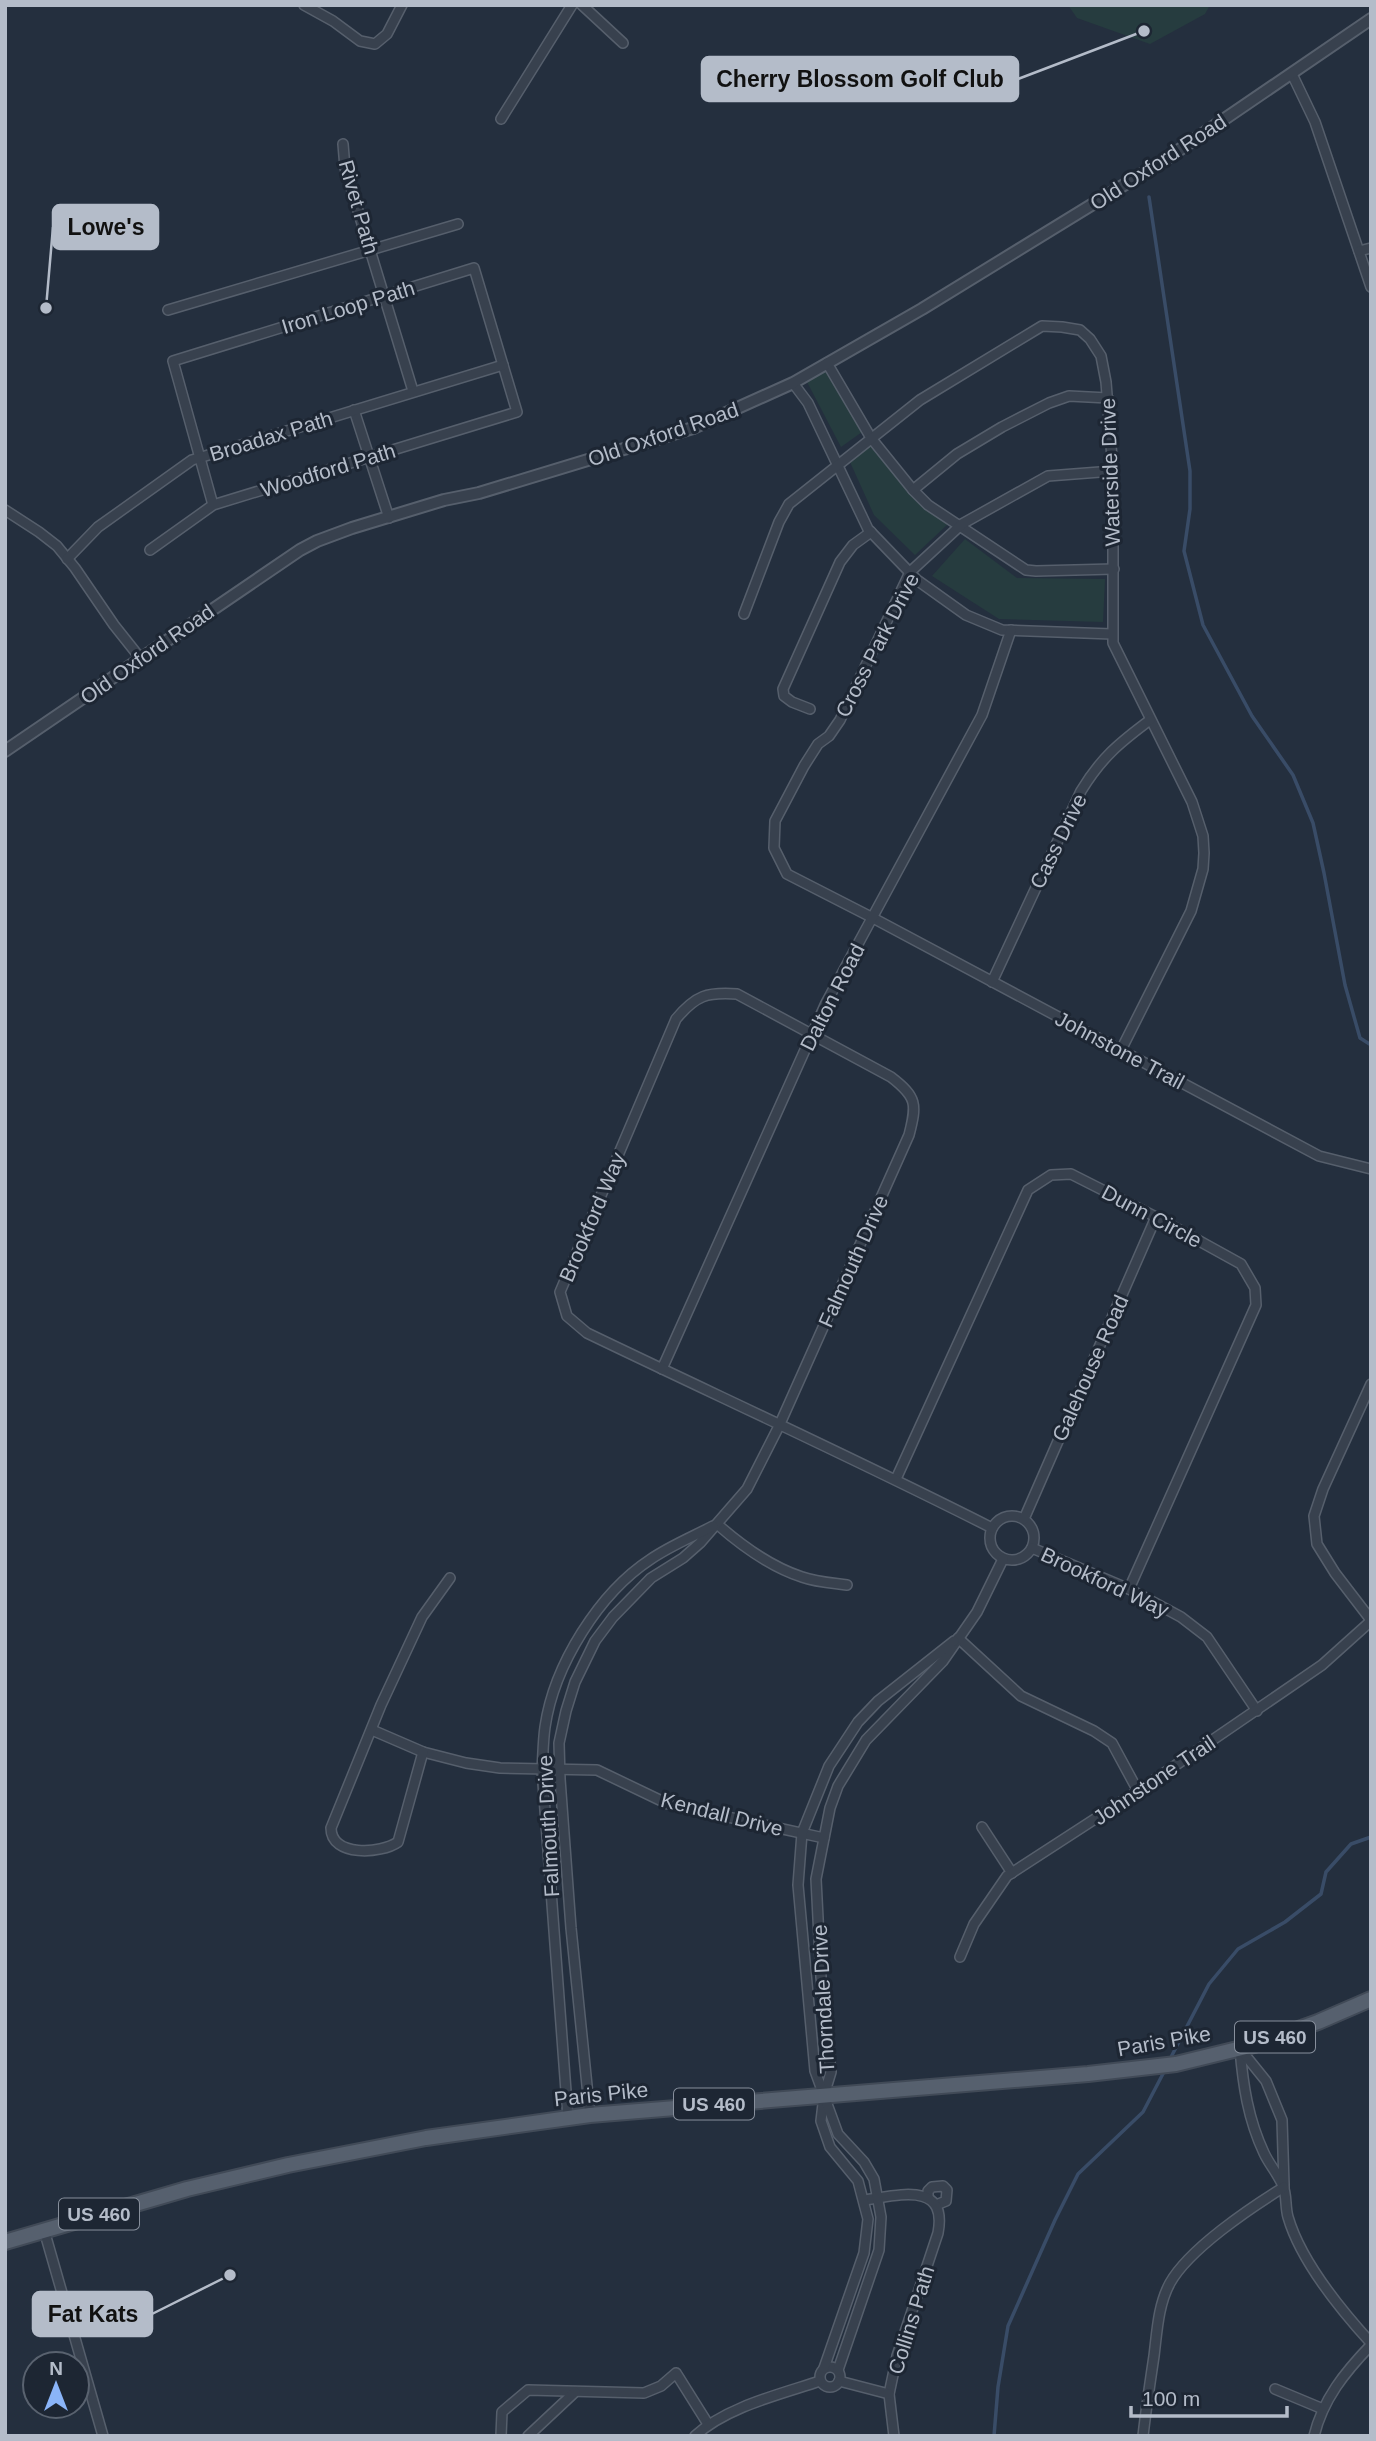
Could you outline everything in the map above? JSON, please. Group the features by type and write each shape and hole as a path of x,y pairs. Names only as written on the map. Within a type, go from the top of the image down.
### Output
{"main road":[{"name":"Paris Pike","path":"5,2242 187,2189 288,2165 426,2138 590,2115 1176,2064 1240,2049 1318,2022 1371,1998"}],"street":[{"path":"304,5 333,21 360,41 375,44 387,34 402,5"},
{"path":"502,119 572,5"},
{"path":"583,5 623,43"},
{"name":"Old Oxford Road","path":"5,751 300,550 334,534 444,500 479,494 684,431 712,421 793,383 922,309 1163,161 1371,19"},
{"path":"1292,74 1315,122 1371,287"},
{"name":"Rivet Path","path":"343,144 345,168 413,391"},
{"path":"168,310 458,224"},
{"path":"1359,251 1371,248"},
{"name":"Iron Loop Path","path":"199,458 173,360 474,268 517,412"},
{"name":"Waterside Drive","path":"744,614 789,504 838,464 920,400 1042,326 1080,330 1090,339 1101,356 1108,398 1113,471 1112,634 1118,655 1192,802 1203,836 1204,853 1203,869 1191,911 1121,1050"},
{"path":"827,363 871,438 928,505 1026,570 1036,572 1114,569"},
{"name":"Broadax Path","path":"67,559 84,539 108,519 184,464 503,365"},
{"path":"793,383 808,403 870,532 910,572 965,615 985,625 1011,630 1112,634"},
{"path":"913,490 957,454 1049,403 1069,396 1108,398"},
{"path":"354,410 389,518"},
{"name":"Woodford Path","path":"150,550 213,505 517,412"},
{"path":"199,458 213,505"},
{"name":"Cross Park Drive","path":"873,918 787,873 774,848 775,821 804,766 818,744 829,736 840,720 910,572 960,526 1048,476 1113,471"},
{"path":"5,510 39,532 67,559 141,659"},
{"path":"810,709 792,702 784,696 783,689 839,562 853,545 870,532"},
{"name":"Dalton Road","path":"662,1369 826,1003 982,715 1011,630"},
{"name":"Cass Drive","path":"992,982 1091,775 1112,749 1150,720"},
{"name":"Johnstone Trail","path":"873,918 1319,1156 1371,1170"},
{"name":"Brookford Way","path":"812,1034 737,994 716,993 699,997 689,1004 676,1019 560,1292 567,1316 587,1333 896,1479 992,1528"},
{"name":"Falmouth Drive","path":"590,2115 571,1928 559,1743 575,1682 595,1641 612,1617 651,1578 683,1558 747,1489 779,1426 909,1135 915,1112 909,1090 891,1077 812,1034"},
{"name":"Dunn Circle","path":"896,1479 1028,1190 1051,1175 1071,1174 1241,1264 1255,1288 1256,1305 1129,1589"},
{"name":"Galehouse Road","path":"1024,1518 1156,1217"},
{"path":"1371,1384 1323,1489 1314,1516 1317,1544 1335,1573 1371,1620"},
{"path":"1003,1559 992,1549 992,1528 1000,1518 1012,1515 1024,1518"},
{"name":"Brookford Way","path":"1003,1559 1025,1557 1032,1548 1034,1532 1024,1518"},
{"path":"717,1524 748,1548 803,1578 846,1585"},
{"name":"Falmouth Drive","path":"568,2118 542,1770 545,1726 554,1692 575,1645 597,1611 619,1585 651,1559 717,1524"},
{"name":"Brookford Way","path":"1032,1548 1129,1589 1181,1617 1207,1637 1256,1711"},
{"name":"Thorndale Drive","path":"824,2095 831,2072 821,1977 816,1879 830,1808 838,1786 855,1756 872,1734 943,1661 977,1612 1003,1559"},
{"path":"424,1752 398,1842 390,1848 356,1850 341,1846 331,1838 331,1828 422,1617 450,1578"},
{"name":"Johnstone Trail","path":"960,1957 974,1924 1007,1876 1138,1791 1322,1665 1371,1620"},
{"path":"958,1638 1021,1696 1112,1742 1138,1791"},
{"name":"Thorndale Drive","path":"824,2095 815,2071 798,1885 802,1833 829,1766 858,1722 878,1701 958,1638"},
{"path":"858,1722 872,1734"},
{"name":"Kendall Drive","path":"372,1730 424,1752 466,1763 542,1770 597,1770 668,1804 824,1838"},
{"path":"982,1827 1012,1873"},
{"path":"1240,2049 1243,2085 1251,2121 1265,2154 1284,2187"},
{"path":"1240,2049 1266,2081 1282,2120 1284,2187 1288,2217 1305,2255 1344,2314 1371,2344 1339,2382 1323,2409 1314,2436"},
{"path":"824,2095 838,2134 864,2162 874,2179 879,2198 881,2231 879,2250 839,2376 832,2387 823,2385 820,2373 864,2253 868,2218 858,2181 825,2138 821,2121 824,2095"},
{"name":"Collins Path","path":"864,2200 905,2194 928,2197 932,2187 937,2185 947,2190 946,2201 936,2205 939,2212 938,2233 897,2356 889,2394 894,2436"},
{"path":"1143,2436 1158,2318 1170,2283 1198,2251 1255,2205 1284,2187"},
{"path":"928,2197 936,2205"},
{"path":"44,2230 103,2436"},
{"path":"824,2368 831,2367 839,2376 889,2394"},
{"path":"502,2436 502,2412 528,2390 644,2393 661,2385 676,2373 708,2424"},
{"path":"695,2436 708,2424 766,2399 820,2381"},
{"path":"1275,2389 1323,2409"},
{"path":"528,2436 575,2392"}],"green space":[{"path":"1068,5 1210,5 1205,14 1150,44 1077,18"},
{"path":"825,369 862,432 841,447 806,380"},
{"path":"869,445 909,492 948,524 915,555 874,515 850,462"},
{"path":"965,539 1017,578 1105,579 1103,622 999,619 932,576"}],"waterway":[{"path":"1149,197 1190,471 1190,509 1184,551 1203,625 1252,716 1293,775 1313,823 1345,985 1360,1038 1371,1045"},
{"path":"1169,2061 1209,1984 1238,1949 1285,1922 1321,1894 1326,1872 1351,1844 1371,1837"},
{"path":"994,2436 998,2387 1008,2326 1055,2220 1078,2174 1143,2112 1166,2068"}],"place":[{"name":"Cherry Blossom Golf Club","path":"1144,31"},
{"name":"Lowe's","path":"46,308"},
{"name":"Fat Kats","path":"230,2275"}]}
